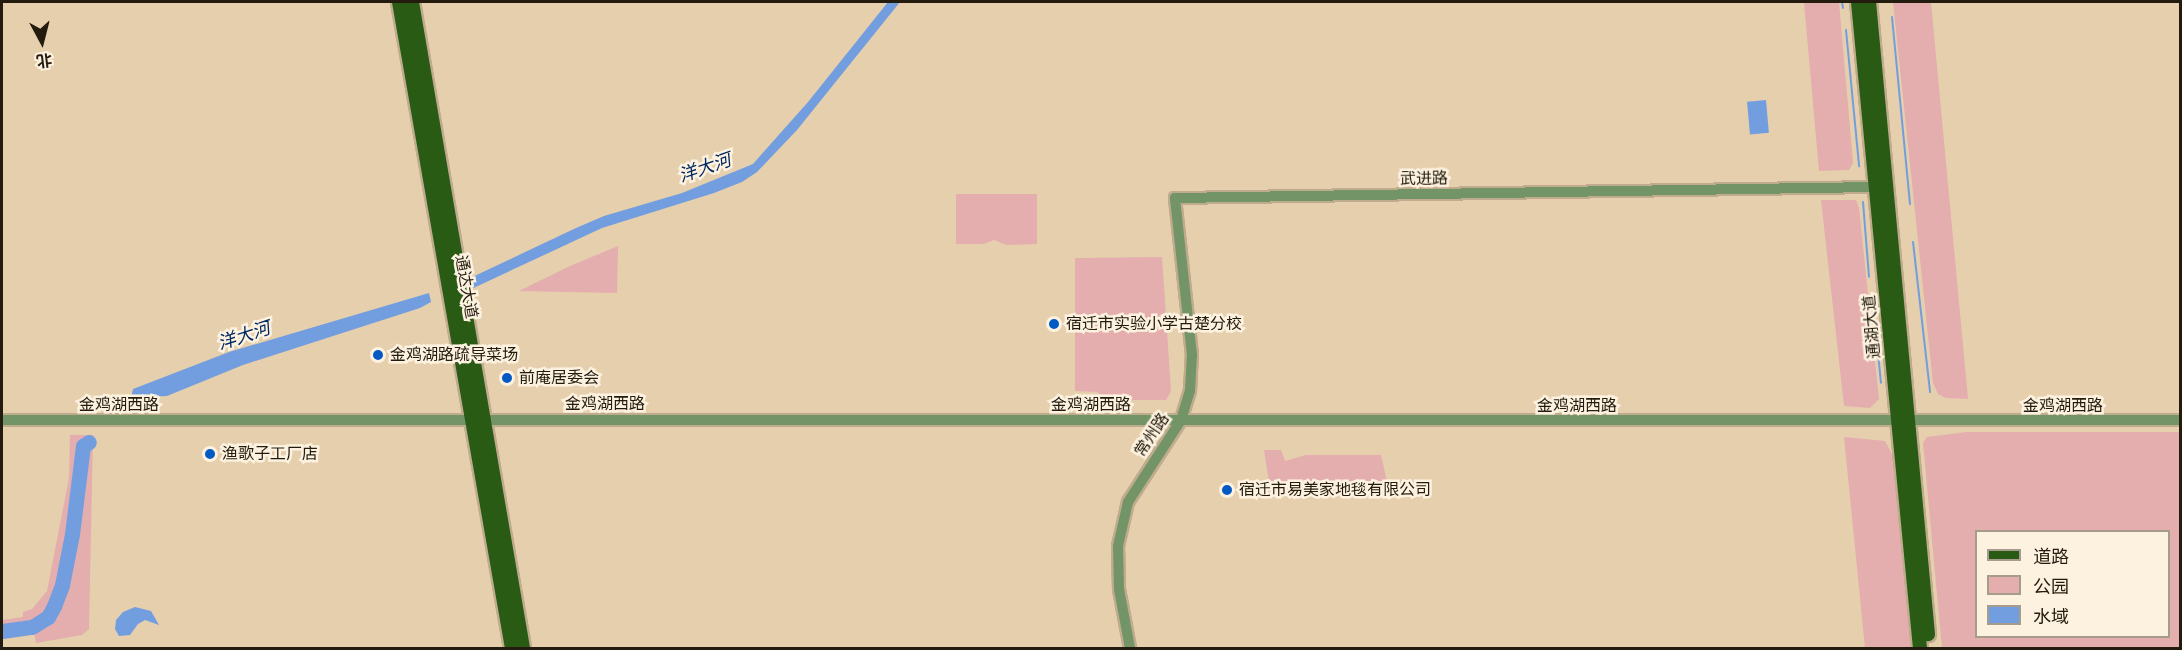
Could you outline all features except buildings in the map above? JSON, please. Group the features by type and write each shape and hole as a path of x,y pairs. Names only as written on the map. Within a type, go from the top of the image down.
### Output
{"main road":[{"name":"通达大道","path":"399,2 477,419 523,648"},
{"name":"通达大道","path":"412,2 512,648"},
{"name":"通湖大道","path":"1858,2 1875,187 1929,648"},
{"name":"通湖大道","path":"1869,2 1920,648"}],"street":[{"name":"武进路","path":"1175,198 1875,187"},
{"name":"常州路","path":"1130,648 1119,589 1118,546 1128,502 1181,420 1190,391 1192,355 1175,198"},
{"name":"金鸡湖西路","path":"2,420 1903,422 2181,420"}],"green space":[{"path":"1804,2 1839,2 1853,163 1849,170 1819,171"},
{"path":"1893,2 1931,2 1968,399 1946,398 1938,394 1933,383"},
{"path":"956,194 1037,194 1037,244 1007,245 994,240 984,244 956,244"},
{"path":"1821,200 1856,200 1859,208 1879,399 1870,408 1844,406"},
{"path":"618,246 617,293 519,291 570,266"},
{"path":"1162,257 1171,391 1166,400 1100,400 1098,392 1075,391 1075,258"},
{"path":"1967,432 2180,432 2180,648 1942,648 1923,443 1927,437"},
{"path":"70,435 93,435 89,629 82,635 36,643 34,632 2,634 2,620 23,617 23,612 32,609 47,591 69,478"},
{"path":"1844,437 1885,441 1894,458 1911,648 1865,648"},
{"path":"1264,450 1281,450 1285,461 1306,455 1381,455 1387,482 1315,495 1309,489 1271,495"}],"water":[{"path":"888,2 900,2 797,130 757,172 742,182 714,193 602,228 467,291 466,280 576,228 604,216 682,193 753,164 808,102"},
{"path":"1766,100 1769,133 1750,135 1747,102"},
{"path":"429,293 431,302 420,308 243,365 167,396 131,398 133,389 229,352"},
{"path":"135,607 151,611 159,625 145,620 138,624 130,635 119,636 115,629 116,620 123,612"}],"waterway":[{"path":"1842,2 1843,8"},
{"path":"1892,17 1910,204"},
{"path":"1846,30 1859,166"},
{"path":"1863,202 1869,277"},
{"path":"1913,242 1930,392"},
{"path":"1875,323 1881,383"},
{"name":"洋大河","path":"2,631 32,627 48,617 54,606 62,585 72,534 83,446 89,442"}],"place":[{"name":"宿迁市实验小学古楚分校","path":"1054,324"},
{"name":"金鸡湖路疏导菜场","path":"378,355"},
{"name":"前庵居委会","path":"507,378"},
{"name":"渔歌子工厂店","path":"210,454"},
{"name":"宿迁市易美家地毯有限公司","path":"1227,490"}]}
